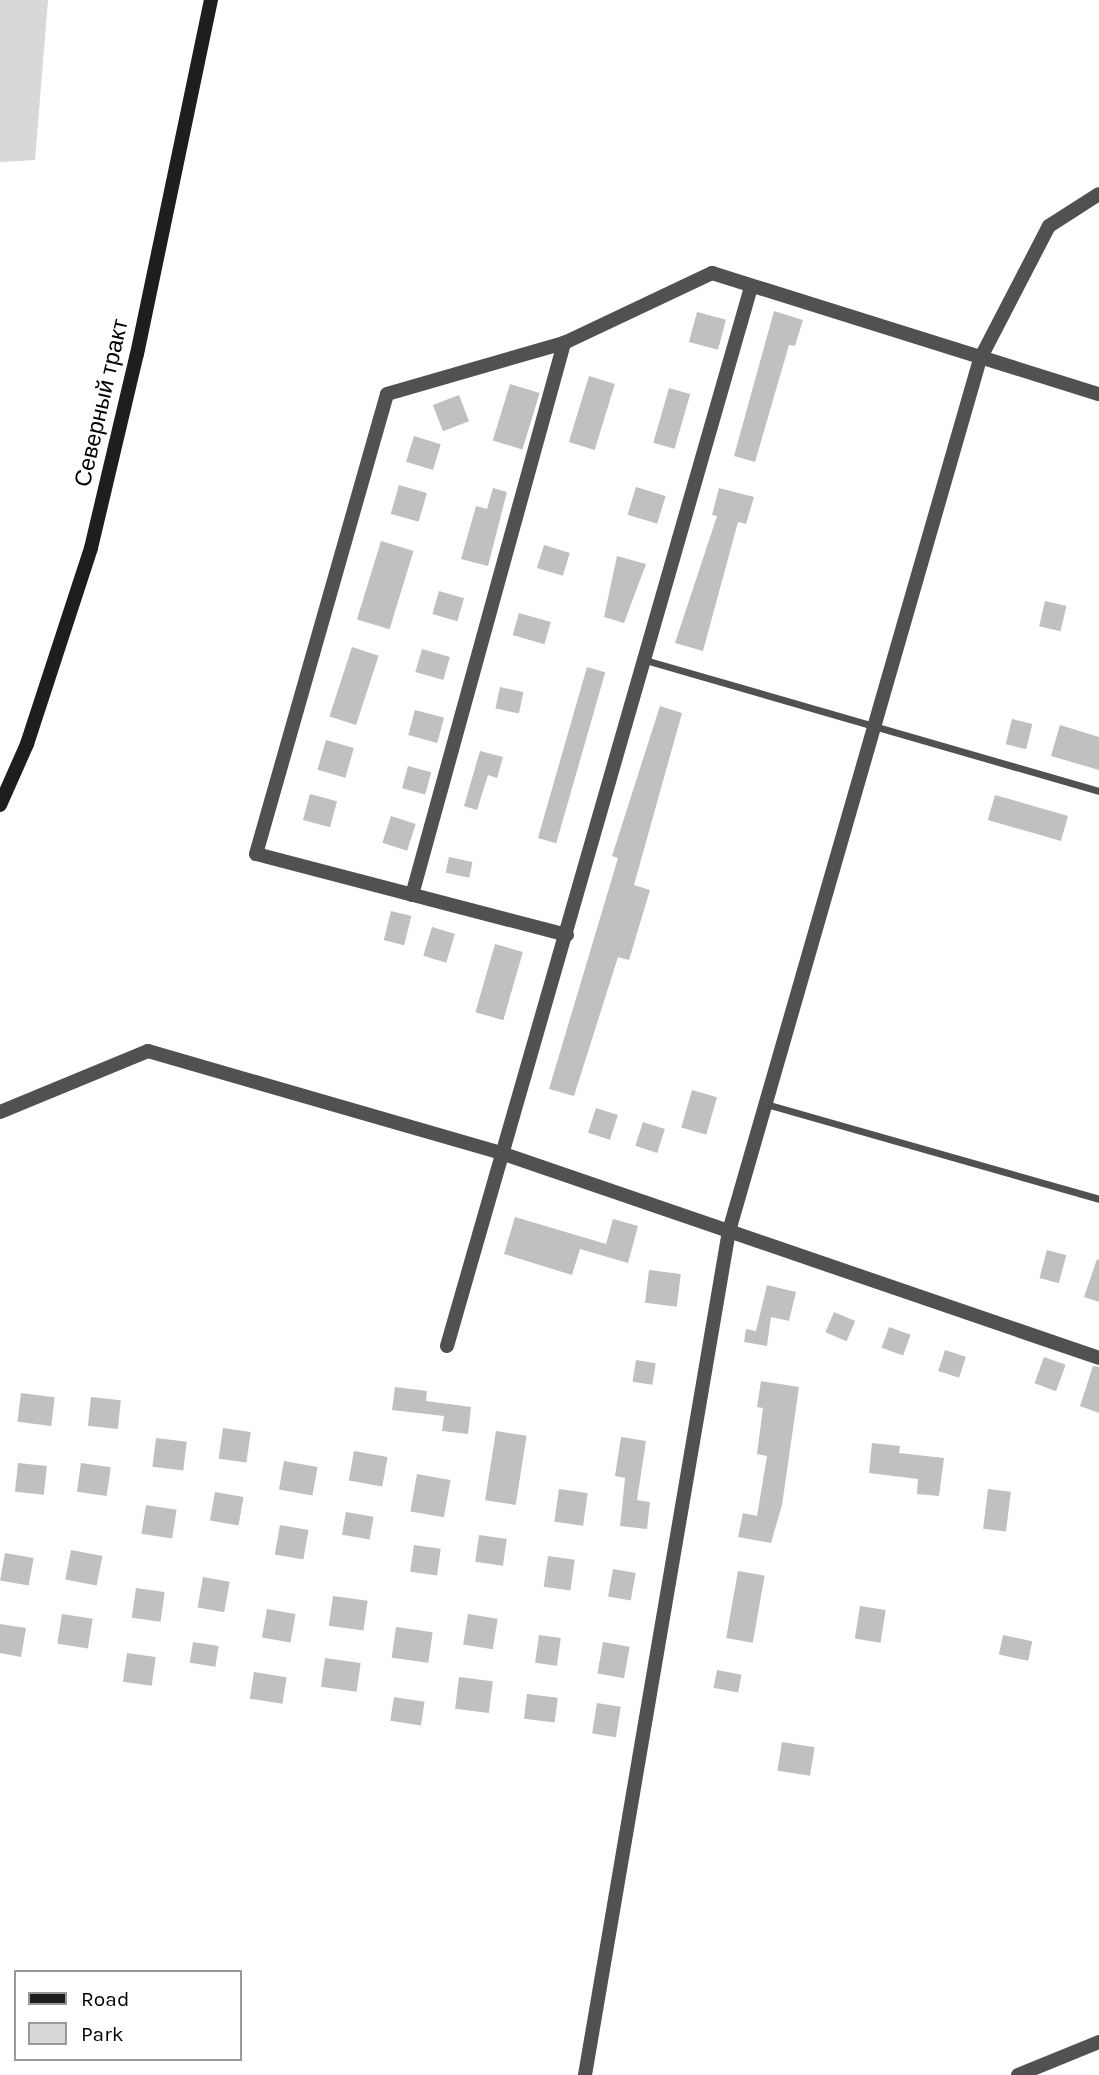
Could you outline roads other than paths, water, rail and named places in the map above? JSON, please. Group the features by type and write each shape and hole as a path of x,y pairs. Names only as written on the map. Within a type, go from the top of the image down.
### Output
{"main road":[{"name":"Северный тракт","path":"0,805 27,744 91,548 137,354 211,0"}],"street":[{"path":"585,2075 729,1231 980,359 1049,226 1099,194"},
{"path":"567,935 256,854 387,394 564,343 712,273 980,359 1099,394"},
{"path":"447,1346 505,1154 751,287"},
{"path":"412,895 564,343"},
{"path":"0,1112 148,1051 505,1154 1099,1358"},
{"path":"1018,2075 1099,2042"}],"lane":[{"path":"645,660 1099,791"},
{"path":"766,1104 1099,1199"}]}
